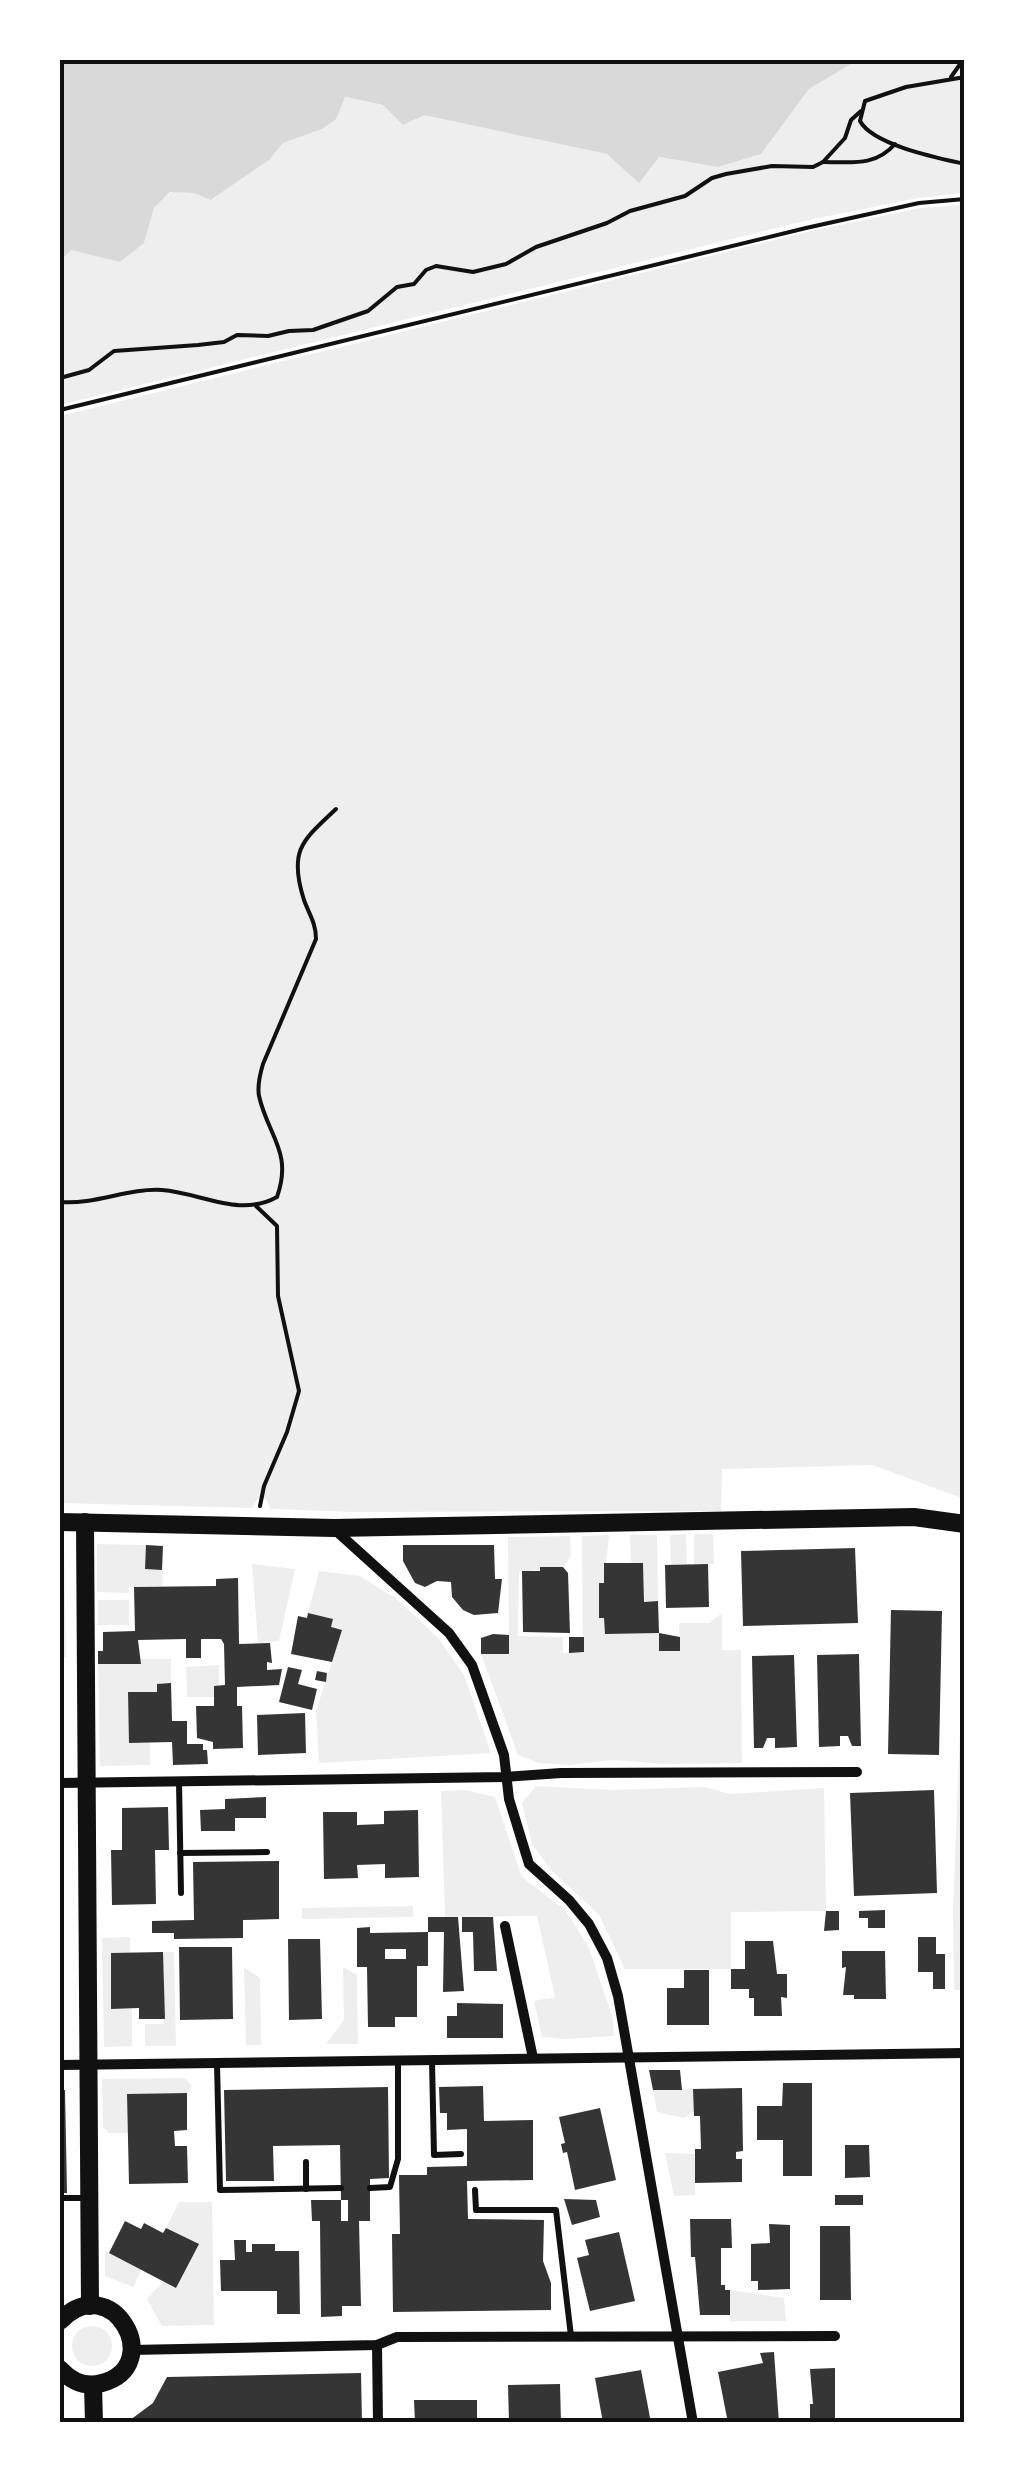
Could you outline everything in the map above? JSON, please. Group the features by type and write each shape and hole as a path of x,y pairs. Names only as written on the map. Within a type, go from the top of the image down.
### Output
{"street":[{"path":"60,1522 334,1528 914,1517 965,1524"},
{"path":"85,1522 90,2306"},
{"path":"334,1528 449,1633 472,1665 494,1720 504,1755 509,1800 529,1864 589,1924 607,1958 618,1996 693,2423"},
{"path":"60,1783 506,1778 561,1773 858,1772"},
{"path":"505,1926 533,2058"},
{"path":"60,2065 965,2053"},
{"path":"60,2321 76,2308 108,2309 130,2333 132,2350 119,2374 93,2385 75,2382 60,2369"},
{"path":"132,2350 378,2345 397,2337 835,2336"},
{"path":"378,2345 378,2423"},
{"path":"93,2385 94,2421"}],"lane":[{"path":"180,1782 181,1893"},
{"path":"180,1853 267,1852"},
{"path":"370,2188 390,2188 398,2159 398,2060"},
{"path":"432,2060 434,2156 461,2154"},
{"path":"217,2063 220,2190 340,2188"},
{"path":"306,2162 306,2189"},
{"path":"475,2190 476,2210 556,2210 571,2336"},
{"path":"60,2198 90,2198"}],"path":[{"path":"950,78 963,60"},
{"path":"965,77 865,101 860,121 865,130 895,144 965,164"},
{"path":"60,378 89,370 114,351 211,344 237,335 268,336 324,327 368,311 397,287 414,284 426,270 436,266 473,272 506,264 536,247 607,224 630,210 685,196 712,178 772,166 813,167 823,162 845,138 852,120 861,111"},
{"path":"823,162 870,162 884,157 895,144"},
{"path":"60,410 786,232 919,203 965,198"},
{"path":"60,1202 88,1202 162,1190 238,1206 256,1206 278,1197 284,1171 282,1154 258,1092 263,1064 316,938 301,883 300,847 336,808"},
{"path":"256,1206 277,1226 278,1296 299,1391 264,1486 259,1526"}],"shaded area":[{"path":"60,60 858,60 809,89 761,154 718,167 659,157 639,183 607,154 424,115 403,125 383,105 345,97 336,119 322,129 283,143 269,160 211,200 194,193 170,192 154,208 144,243 120,262 71,250 60,261"},
{"path":"858,60 965,60 965,193 918,198 809,220 60,405 60,261 70,250 144,243 154,208 171,192 194,193 212,200 269,160 283,143 322,129 345,97 607,154 659,157 718,167 761,154 809,89"},
{"path":"960,205 965,224 965,1499 872,1465 722,1469 721,1511 353,1512 271,1509 266,1499 258,1498 252,1508 60,1503 60,416 811,231 920,208"},
{"path":"686,1534 687,1564 671,1565 670,1535"},
{"path":"694,1534 713,1534 714,1564 694,1564"},
{"path":"609,1535 604,1583 599,1584 599,1618 604,1618 605,1634 659,1633 659,1651 680,1651 679,1623 709,1623 722,1613 722,1650 741,1650 742,1763 612,1760 570,1765 539,1763 518,1755 481,1654 509,1653 508,1537 570,1536 571,1556 563,1567 519,1572 518,1636 563,1637 563,1653 583,1652 582,1536"},
{"path":"630,1535 657,1535 658,1601 644,1602 643,1563 631,1563"},
{"path":"60,1544 64,1544 66,1657 60,1657"},
{"path":"97,1544 146,1545 145,1569 162,1570 163,1586 129,1587 129,1593 97,1592"},
{"path":"252,1564 295,1569 279,1641 258,1643"},
{"path":"319,1571 360,1576 398,1600 438,1638 464,1675 491,1753 319,1763 316,1711 342,1630 331,1627 332,1619 308,1613"},
{"path":"98,1600 129,1600 129,1625 98,1625"},
{"path":"965,1604 965,1990 954,1990 953,1909"},
{"path":"141,1659 171,1659 171,1683 157,1684 157,1692 128,1692 130,1743 150,1743 150,1765 100,1766 98,1664 140,1664"},
{"path":"219,1665 219,1686 214,1686 214,1697 187,1697 186,1667"},
{"path":"536,1786 612,1790 705,1787 730,1794 824,1788 826,1911 731,1912 731,1969 625,1969 599,1915 552,1871 532,1844 522,1803"},
{"path":"465,1790 495,1797 522,1877 565,1910 589,1948 613,2019 614,2036 542,2037 534,2001 555,1997 537,1916 445,1917 441,1791"},
{"path":"413,1906 413,1917 302,1919 302,1908"},
{"path":"130,1937 130,1953 111,1954 111,2008 132,2009 132,2046 104,2047 102,1938"},
{"path":"163,1952 174,1952 176,2046 145,2046 145,2024 164,2024"},
{"path":"244,1967 260,1978 261,2045 246,2045"},
{"path":"343,1967 357,1975 358,2044 326,2044 344,2020"},
{"path":"185,2078 192,2086 187,2093 127,2094 128,2133 109,2133 103,2127 102,2079"},
{"path":"693,2089 694,2111 684,2118 657,2112 653,2090"},
{"path":"665,2153 695,2154 695,2195 674,2196"},
{"path":"179,2202 212,2202 214,2325 162,2326 147,2299 198,2244 166,2228"},
{"path":"105,2250 141,2270 133,2287 105,2276"},
{"path":"730,2290 784,2298 786,2321 730,2321"},
{"path":"92,2326 106,2332 112,2346 106,2360 92,2366 78,2360 72,2346 78,2332"}],"building":[{"path":"146,1545 163,1546 162,1570 145,1569"},
{"path":"403,1545 494,1545 495,1579 502,1579 498,1613 474,1615 463,1610 452,1597 451,1582 437,1581 425,1587 415,1583 403,1561"},
{"path":"855,1548 858,1623 743,1626 741,1551"},
{"path":"604,1563 643,1563 644,1602 658,1601 659,1633 605,1634 604,1618 599,1618 599,1583 604,1583"},
{"path":"708,1564 709,1607 666,1608 665,1565"},
{"path":"540,1567 563,1567 568,1573 570,1633 523,1632 522,1571 540,1571"},
{"path":"238,1578 239,1644 270,1643 272,1663 267,1662 267,1670 282,1669 279,1685 237,1687 237,1706 242,1706 243,1748 213,1749 213,1742 197,1738 196,1706 214,1706 214,1686 225,1685 221,1639 201,1639 201,1658 186,1658 186,1639 138,1640 141,1664 98,1664 98,1651 103,1651 103,1632 135,1631 134,1587 216,1586 216,1579"},
{"path":"891,1610 942,1611 939,1755 888,1754"},
{"path":"308,1613 333,1619 331,1627 342,1630 332,1662 291,1654 298,1616 307,1618"},
{"path":"659,1633 680,1637 680,1651 659,1651"},
{"path":"509,1635 509,1654 481,1654 481,1638"},
{"path":"569,1637 584,1637 584,1652 569,1653"},
{"path":"859,1654 861,1746 852,1746 848,1736 840,1736 840,1746 819,1747 817,1655"},
{"path":"794,1655 797,1747 775,1748 775,1738 767,1738 763,1748 754,1748 752,1656"},
{"path":"288,1667 302,1670 298,1684 317,1689 312,1710 279,1702"},
{"path":"317,1671 327,1673 326,1682 315,1680"},
{"path":"171,1683 172,1721 187,1721 187,1744 203,1744 208,1764 173,1765 172,1742 129,1743 128,1692 157,1692 157,1684"},
{"path":"305,1713 306,1753 258,1755 257,1715"},
{"path":"934,1790 937,1893 854,1896 850,1793"},
{"path":"266,1797 266,1818 235,1818 235,1831 201,1831 200,1810 225,1809 225,1799"},
{"path":"168,1807 169,1850 155,1850 156,1904 112,1905 111,1850 122,1850 122,1808"},
{"path":"418,1810 419,1877 385,1878 385,1864 357,1865 358,1878 324,1879 323,1812 357,1812 357,1825 384,1824 384,1811"},
{"path":"279,1861 279,1919 243,1920 243,1938 174,1939 174,1933 152,1933 152,1921 194,1920 193,1862"},
{"path":"885,1910 885,1928 868,1928 868,1918 859,1918 859,1911"},
{"path":"826,1911 839,1911 839,1930 824,1931"},
{"path":"428,1917 458,1917 464,1991 443,1992 444,1932 428,1932"},
{"path":"462,1917 493,1917 497,1971 474,1971 473,1932 462,1932"},
{"path":"370,1927 370,1933 428,1932 428,1966 417,1966 417,2017 395,2017 395,2027 368,2027 367,1967 357,1967 357,1928","holes":["385,1949 406,1949 406,1959 385,1959"]},
{"path":"918,1937 936,1937 936,1954 945,1954 945,1989 933,1989 933,1972 918,1972"},
{"path":"288,1939 320,1939 322,2019 289,2020"},
{"path":"745,1941 773,1941 777,1974 787,1974 787,1998 781,1997 782,2016 754,2016 754,1998 749,1998 749,1989 731,1989 731,1969 745,1969"},
{"path":"179,1947 232,1947 233,2019 180,2020"},
{"path":"842,1951 885,1951 886,1999 843,1995 846,1967 842,1968"},
{"path":"163,1952 165,2019 139,2019 139,2008 111,2009 111,1953"},
{"path":"684,1970 709,1970 709,2025 667,2025 667,1988 684,1988"},
{"path":"457,2003 503,2004 503,2038 447,2038 447,2016 457,2016"},
{"path":"649,2070 680,2070 682,2090 653,2090"},
{"path":"783,2083 812,2083 812,2176 783,2176 783,2140 757,2140 757,2106 782,2106"},
{"path":"483,2086 484,2121 533,2120 533,2180 467,2181 468,2219 544,2220 543,2261 551,2283 551,2310 393,2312 392,2234 400,2234 399,2175 427,2175 427,2167 467,2166 467,2129 447,2130 447,2113 440,2113 439,2087"},
{"path":"388,2087 389,2178 370,2179 370,2221 359,2221 361,2306 342,2306 342,2316 321,2317 320,2221 312,2221 311,2200 341,2200 340,2145 273,2146 274,2181 226,2181 224,2090","holes":["341,2200 348,2200 348,2221 341,2221"]},
{"path":"742,2088 743,2151 736,2152 736,2159 742,2159 742,2182 695,2183 695,2149 701,2149 700,2116 694,2116 693,2089"},
{"path":"60,2090 65,2090 67,2193 60,2193"},
{"path":"187,2093 187,2130 174,2131 175,2146 187,2146 188,2183 129,2184 127,2094"},
{"path":"600,2108 616,2180 575,2190 567,2152 563,2153 561,2144 565,2143 559,2117"},
{"path":"845,2145 869,2145 870,2177 845,2178"},
{"path":"835,2195 863,2195 863,2205 835,2205"},
{"path":"564,2199 596,2200 600,2217 572,2225"},
{"path":"690,2219 731,2219 732,2248 721,2248 721,2285 730,2290 730,2315 700,2315"},
{"path":"125,2221 141,2229 144,2223 163,2233 166,2228 199,2244 176,2288 109,2253"},
{"path":"769,2224 790,2225 790,2289 758,2290 758,2281 751,2281 751,2244 770,2243"},
{"path":"820,2226 850,2226 851,2300 820,2300"},
{"path":"619,2232 635,2301 590,2311 577,2258 589,2255 585,2240"},
{"path":"234,2240 246,2240 246,2252 252,2252 252,2244 275,2244 275,2251 299,2251 300,2314 277,2314 277,2291 221,2291 220,2260 235,2260"},
{"path":"774,2352 779,2423 728,2423 718,2372 763,2363 760,2353"},
{"path":"835,2368 835,2423 810,2423 810,2369"},
{"path":"641,2370 651,2423 603,2423 595,2378"},
{"path":"361,2373 362,2423 126,2423 153,2403 167,2377"},
{"path":"560,2384 561,2423 509,2423 508,2385"},
{"path":"414,2400 477,2400 477,2423 415,2423"}]}
